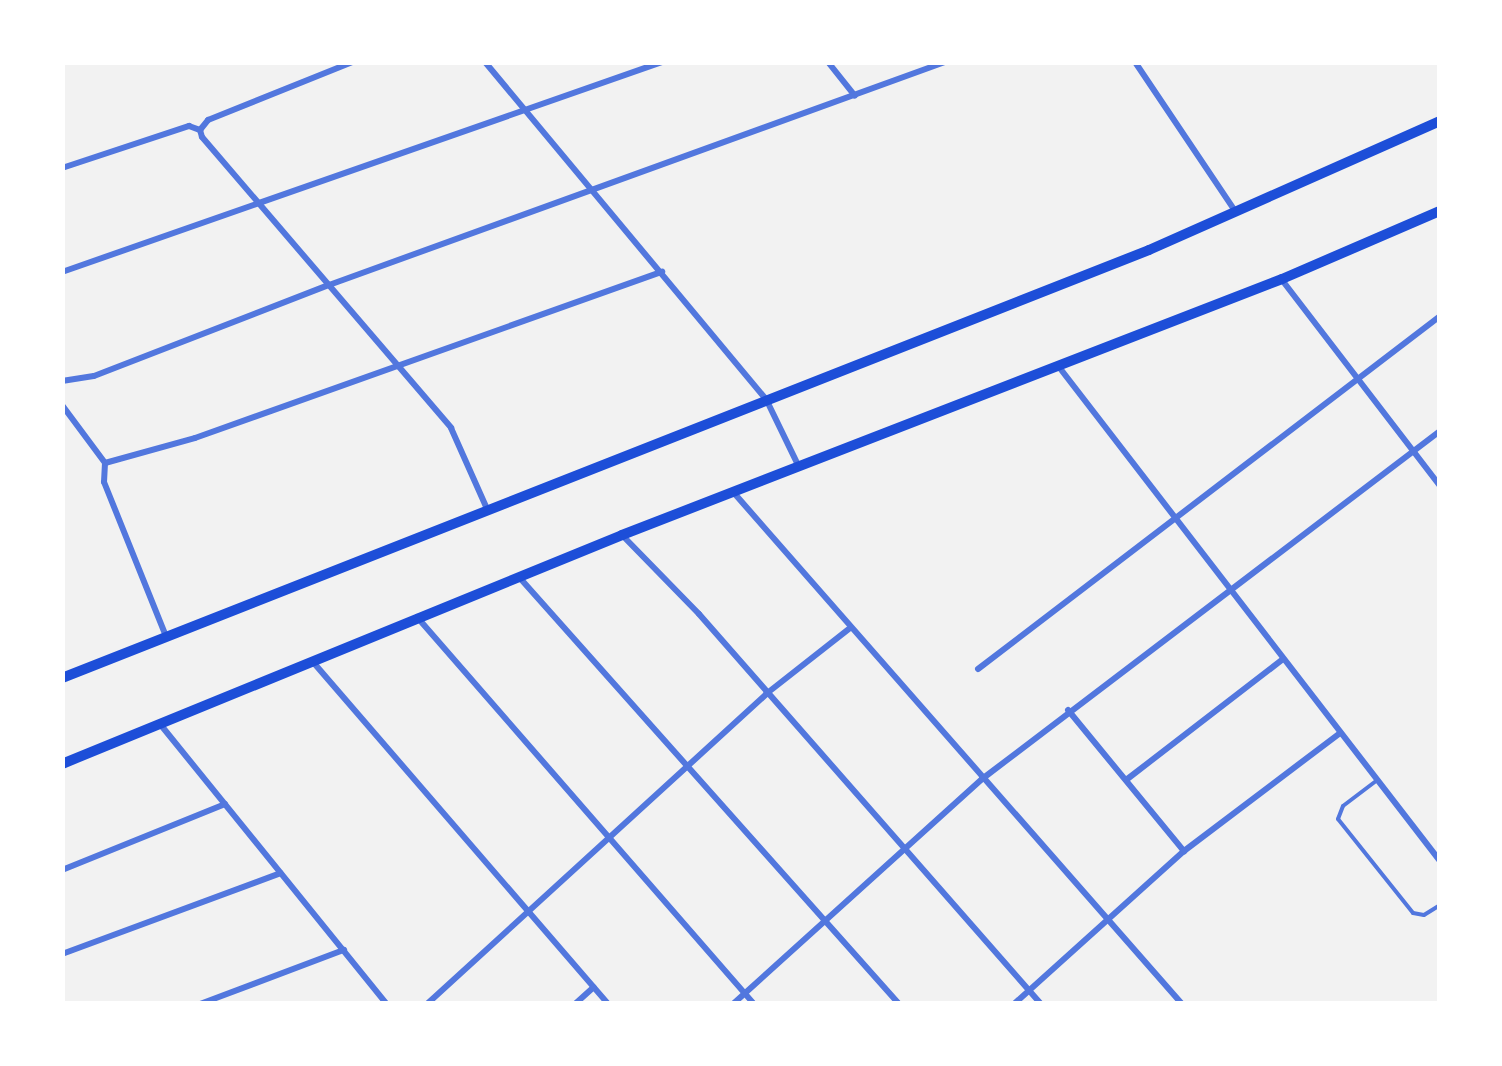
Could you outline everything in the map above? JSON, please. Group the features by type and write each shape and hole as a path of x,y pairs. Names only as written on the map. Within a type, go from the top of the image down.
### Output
{"main road":[{"path":"62,678 1236,213 1440,121"},
{"path":"62,764 622,536 1282,279 1440,211"}],"street":[{"path":"200,130 208,120 352,62"},
{"path":"486,62 766,399 799,468"},
{"path":"62,272 662,62"},
{"path":"828,62 856,96"},
{"path":"62,381 94,376 329,284 945,62"},
{"path":"1136,62 1236,213"},
{"path":"62,168 189,126 200,130 451,428 488,509"},
{"path":"105,463 251,417 662,272"},
{"path":"1282,279 1440,486"},
{"path":"978,668 1440,316"},
{"path":"1058,366 1176,517 1227,590 1440,861"},
{"path":"62,405 105,463 104,482 167,637"},
{"path":"733,1004 982,779 1440,431"},
{"path":"734,493 849,629 1182,1004"},
{"path":"622,536 698,614 1041,1004"},
{"path":"519,577 899,1004"},
{"path":"416,618 754,1004"},
{"path":"427,1004 766,694 849,629"},
{"path":"1126,780 1283,659"},
{"path":"313,662 608,1004"},
{"path":"1068,710 1184,851"},
{"path":"160,724 387,1004"},
{"path":"1014,1004 1184,851 1340,733"},
{"path":"62,870 225,804"},
{"path":"62,954 281,873"},
{"path":"200,1004 344,950"},
{"path":"575,1004 594,987"}],"lane":[{"path":"1376,781 1343,806 1338,819 1413,914 1424,915 1440,905"}]}
